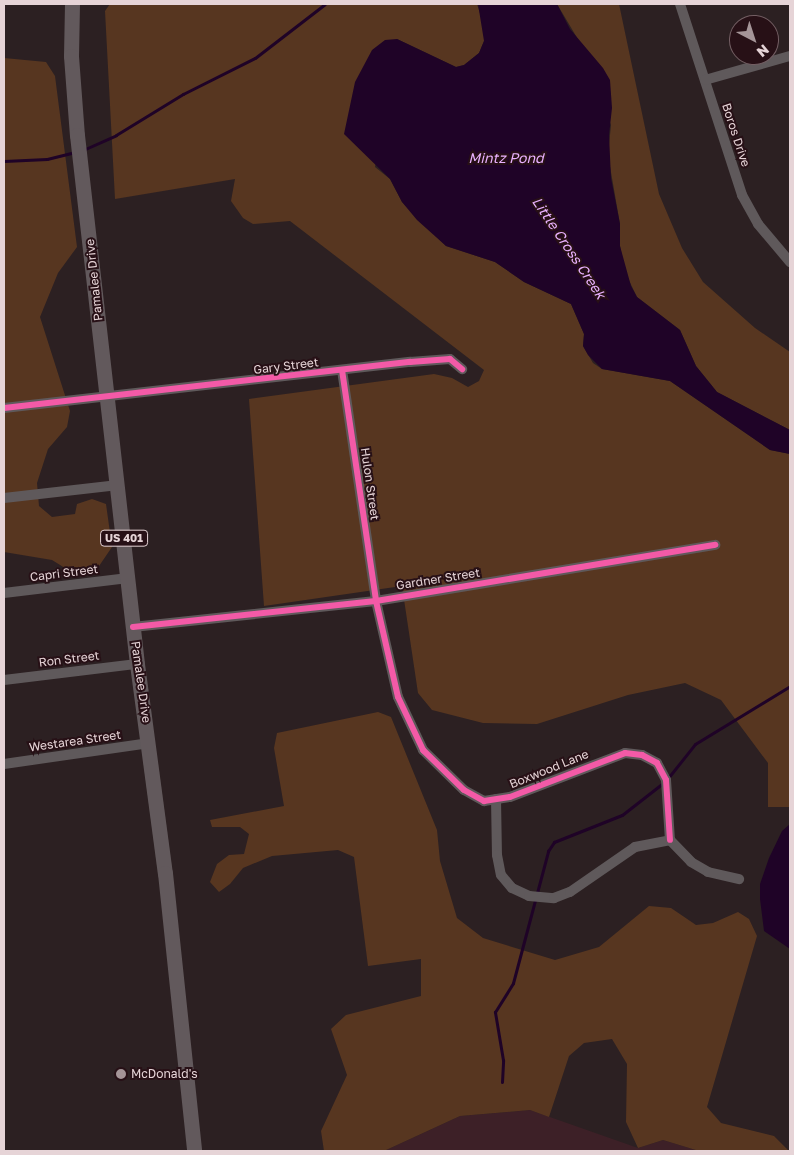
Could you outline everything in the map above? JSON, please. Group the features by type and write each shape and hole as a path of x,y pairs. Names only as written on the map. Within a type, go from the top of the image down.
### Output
{"main road":[{"name":"Pamalee Drive","path":"72,4 77,126 109,398 137,664 149,743 194,1151"}],"street":[{"name":"Boros Drive","path":"680,4 742,196 758,224 790,262"},
{"path":"705,80 790,56"},
{"name":"Gary Street","path":"4,408 109,398 450,359 462,369"},
{"name":"Hulon Street","path":"342,370 376,601"},
{"path":"4,498 118,485"},
{"name":"Gardner Street","path":"133,627 376,601 714,545"},
{"name":"Capri Street","path":"4,593 128,578"},
{"name":"Boxwood Lane","path":"376,601 398,698 423,750 464,790 484,800 510,797 616,756 642,755 657,763 666,780 670,840"},
{"name":"Ron Street","path":"4,680 137,664"},
{"name":"Westarea Street","path":"4,764 149,743"},
{"path":"496,799 497,855 502,875 512,888 529,896 554,898 570,892 635,847 670,840 692,862 708,872 739,879"}],"shaded area":[{"path":"110,4 477,4 484,26 484,41 479,53 464,65 456,67 397,39 375,167 390,179 402,202 446,246 495,262 524,282 571,304 584,334 583,346 593,363 602,369 670,381 770,450 790,454 790,807 768,807 768,763 721,700 685,683 628,695 537,724 483,723 432,710 418,693 402,586 264,606 249,399 434,374 452,378 468,387 479,381 484,370 290,221 253,224 243,218 231,201 235,179 115,199 105,11"},
{"path":"557,4 619,4 659,194 682,248 703,282 755,328 790,352 790,430 717,392 696,366 680,330 637,297 625,272 620,246 620,224 608,155 611,125 579,41"},
{"path":"4,58 46,62 55,76 77,247 58,273 40,317 70,411 67,427 48,449 37,483 39,506 52,517 75,514 77,504 92,499 106,504 112,547 97,569 73,573 52,560 4,552"},
{"path":"378,712 391,717 437,830 440,861 457,918 483,938 555,960 599,947 649,906 671,908 696,925 713,923 738,912 749,919 757,936 707,1107 721,1123 774,1136 789,1151 699,1151 663,1140 638,1148 626,1122 627,1064 612,1039 584,1043 569,1056 549,1117 530,1110 460,1116 384,1151 324,1151 321,1131 347,1075 331,1029 346,1015 421,996 421,959 368,966 354,857 338,850 272,856 243,868 230,884 219,892 210,882 217,864 229,855 244,854 249,834 240,827 212,827 210,820 284,806 274,748 277,733"},
{"path":"530,1110 638,1148 663,1140 699,1151 384,1151 460,1116"}],"water":[{"name":"Mintz Pond","path":"478,4 557,4 570,29 603,68 610,80 612,108 609,135 611,178 620,224 620,246 631,286 637,297 680,330 696,366 717,392 790,430 790,454 770,450 670,381 602,369 588,355 583,346 584,334 571,304 524,282 495,262 446,246 417,220 402,202 390,179 344,134 355,82 372,50 385,40 397,39 456,67 464,65 479,53 484,41"},
{"path":"790,824 790,949 764,931 760,884 769,858 782,831"}],"waterway":[{"path":"83,150 116,135 183,94 255,58 325,4"},
{"path":"4,161 47,159 75,152"},
{"path":"668,778 695,744 790,686"},
{"path":"502,1082 503,1060 495,1012 513,983 548,851 554,842 622,815 663,783"}],"cycle path":[{"path":"4,408 410,362 450,359 462,369"},
{"path":"342,370 376,601 398,697 423,750 464,790 484,801 510,797 625,753 642,755 657,763 666,780 670,840"},
{"path":"133,627 376,601 715,545"}],"place":[{"name":"McDonald's","path":"121,1074"}],"water label":[{"name":"Little Cross Creek","path":"569,248"}]}
